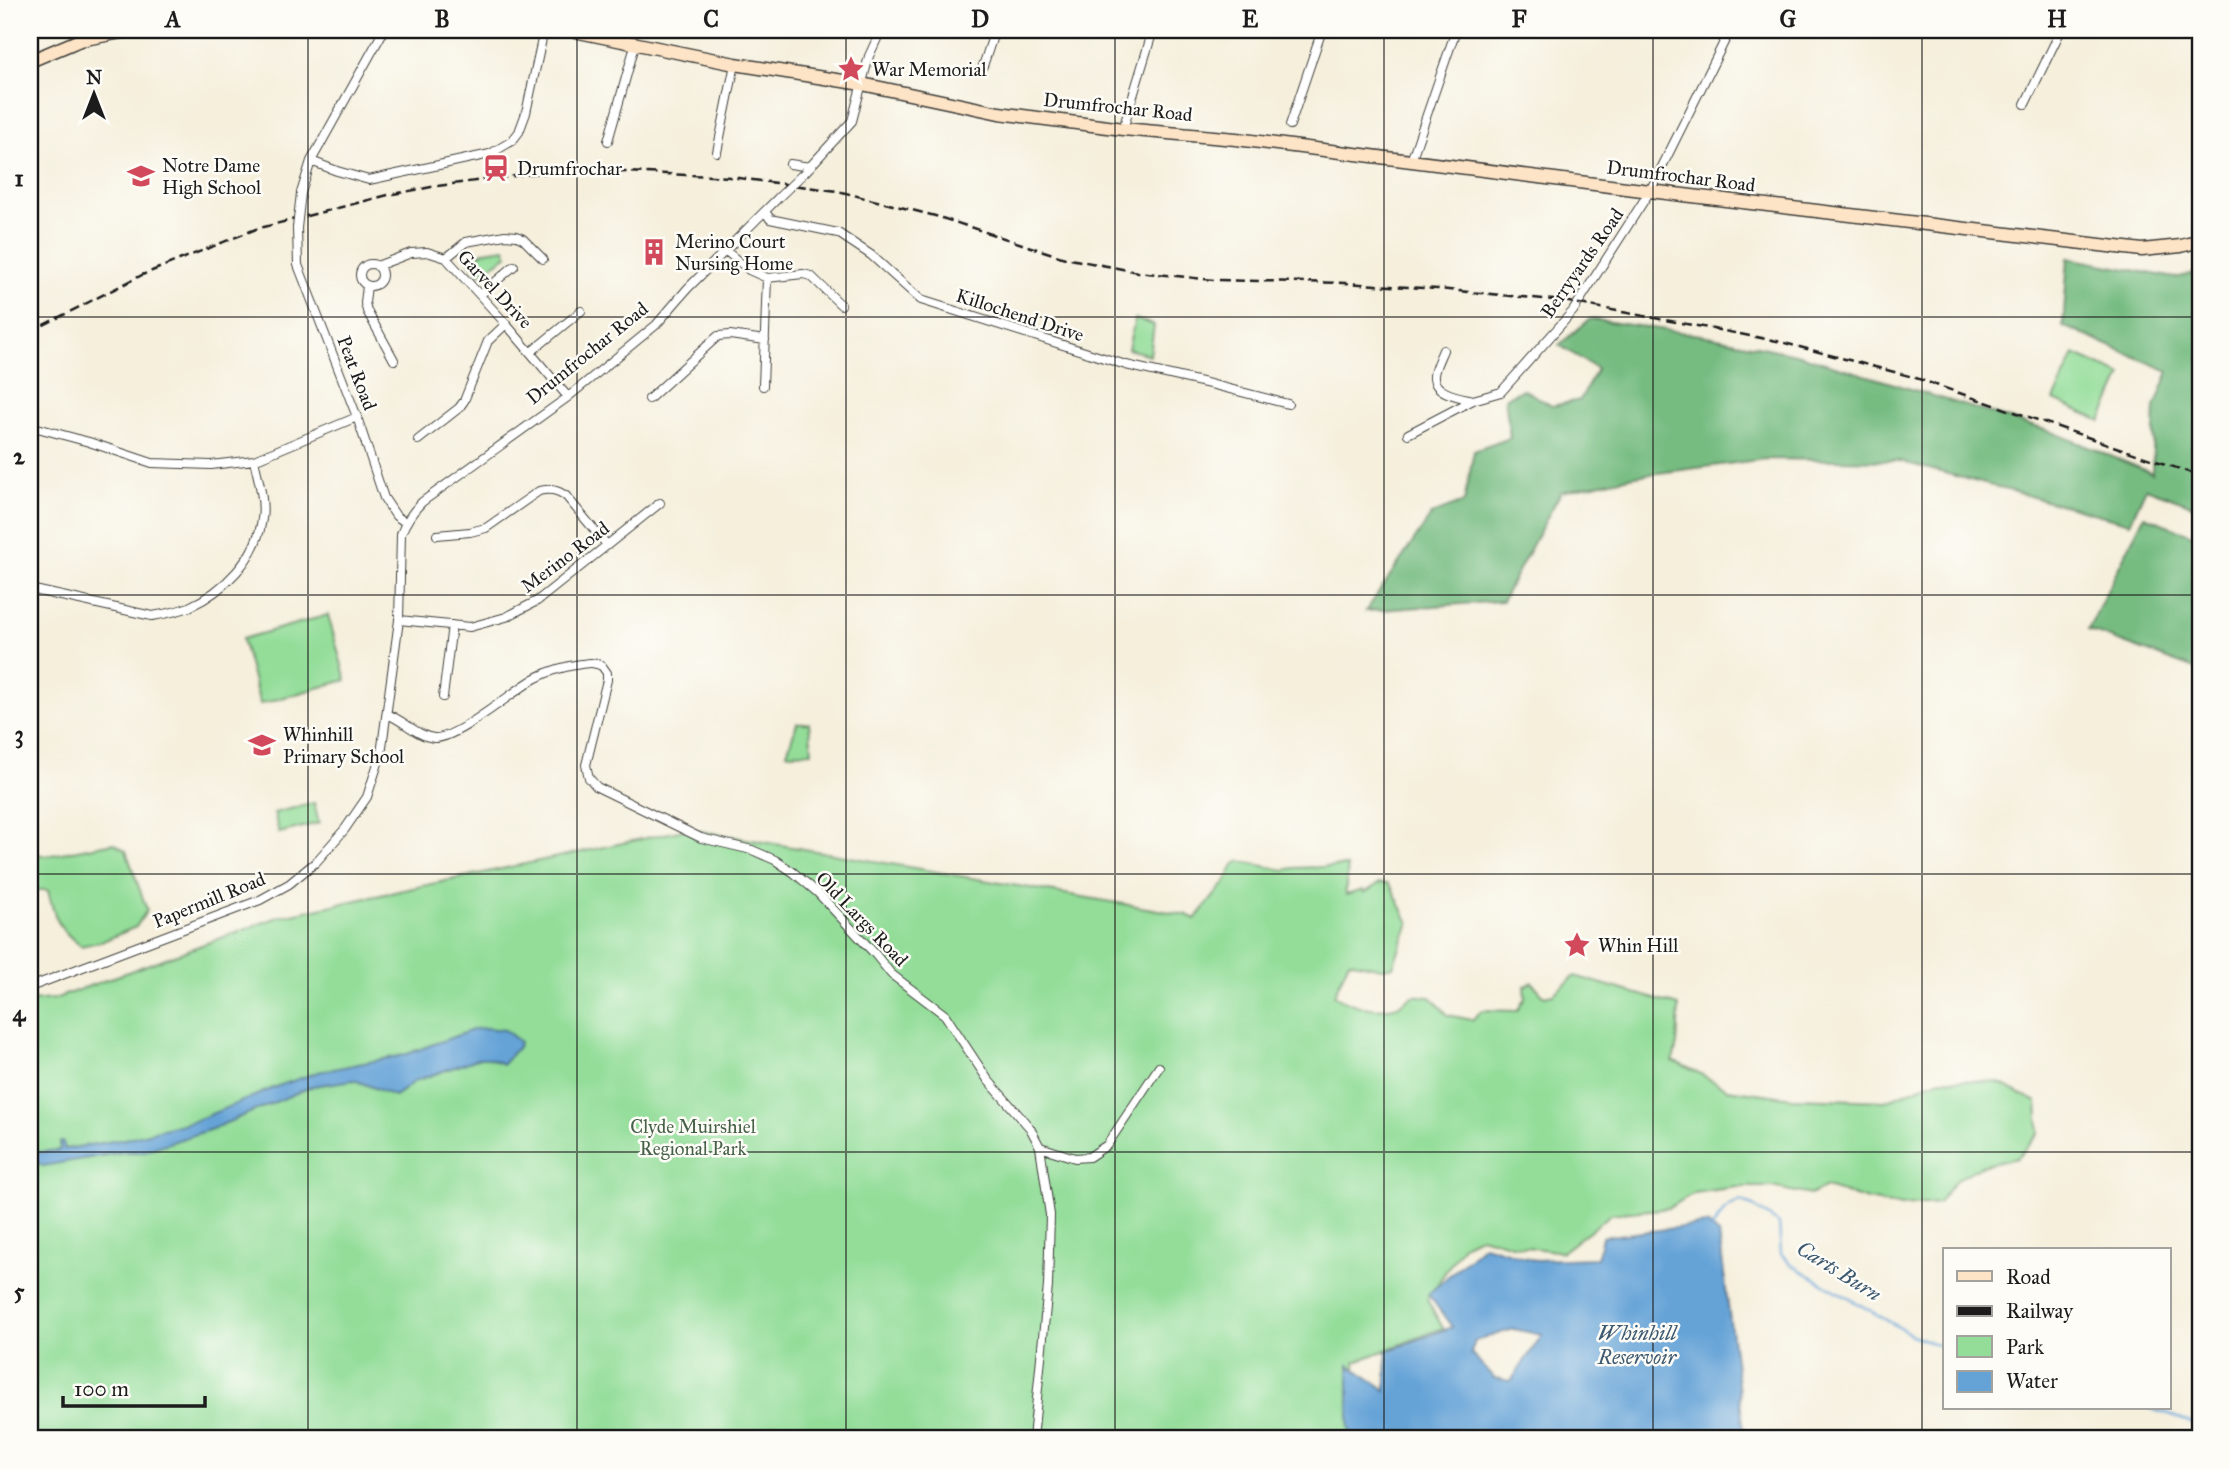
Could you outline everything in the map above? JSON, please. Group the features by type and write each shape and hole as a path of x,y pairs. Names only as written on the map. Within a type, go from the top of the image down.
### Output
{"main road":[{"path":"30,61 79,35 132,30"},
{"path":"569,30 621,34 636,42 735,64 862,84"},
{"name":"Drumfrochar Road","path":"862,84 999,113 1236,139 2142,250 2200,241"}],"street":[{"name":"Peat Road","path":"384,30 311,161 301,193 297,228 298,265 357,417 384,499 396,516 405,522"},
{"path":"311,161 369,180 490,154 512,141 519,132 526,113 544,30"},
{"path":"862,84 869,56 881,30"},
{"path":"983,66 995,30"},
{"path":"1123,128 1153,30"},
{"path":"1290,125 1322,30"},
{"path":"1410,161 1456,30"},
{"name":"Berryyards Road","path":"1408,434 1473,400 1501,392 1573,311 1650,191 1730,30"},
{"path":"2025,104 2061,30"},
{"path":"2174,30 2200,41"},
{"path":"608,141 636,42"},
{"path":"717,152 735,64"},
{"name":"Drumfrochar Road","path":"405,522 422,502 568,397 656,325 688,288 808,169 852,121 862,84"},
{"path":"790,164 808,169"},
{"name":"Killochend Drive","path":"765,211 771,219 838,233 871,254 921,300 1126,365 1288,404"},
{"path":"446,258 466,242 505,235 523,239 543,259"},
{"path":"726,251 749,270 767,278 803,274 811,276 841,305"},
{"name":"Garvel Drive","path":"377,266 411,253 427,253 446,258 568,397"},
{"path":"368,264 377,266 382,273 381,279 374,285 368,285 361,279 361,270 368,264"},
{"path":"480,295 514,266"},
{"path":"763,386 767,278"},
{"path":"368,285 365,303 367,311 394,359"},
{"path":"531,352 581,311"},
{"path":"418,440 459,408 488,341 506,324"},
{"path":"649,399 718,336 765,340"},
{"path":"1443,350 1434,377 1435,383 1442,390 1473,400"},
{"path":"30,426 152,463 211,465 254,460 357,417"},
{"path":"30,589 152,616 190,607 219,589 246,561 256,541 263,517 254,460"},
{"path":"437,535 486,528 540,491 548,489 559,491 566,496 607,545"},
{"name":"Merino Road","path":"399,620 470,627 506,617 537,601 660,503"},
{"path":"387,714 399,620 401,534 405,522"},
{"path":"443,697 452,625"},
{"name":"Old Largs Road","path":"387,714 416,731 435,738 452,734 536,678 569,665 592,663 602,666 607,673 607,680 586,765 589,778 597,787 701,838 752,850 775,860 818,893 891,974 911,992 945,1015 988,1080 1030,1128 1040,1147 1050,1215 1048,1286 1033,1439"},
{"name":"Papermill Road","path":"30,988 260,900 289,884 316,862 345,829 367,797 381,754 387,714"},
{"path":"1040,1147 1075,1158 1089,1157 1107,1145 1159,1067"},
{"path":"30,1112 35,1129"}],"green space":[{"path":"505,248 508,255 479,274 469,260 485,251"},
{"path":"2068,258 2175,278 2200,272 2200,508 2146,488 2130,523 1899,461 1766,459 1635,476 1561,492 1502,601 1366,611 1432,514 1464,502 1474,451 1510,438 1505,398 1523,389 1552,406 1580,400 1597,369 1559,345 1590,319 1707,336 1796,354 2052,432 2152,473 2155,407 2169,371 2063,326"},
{"path":"1135,319 1154,325 1150,355 1128,349"},
{"path":"2074,354 2122,375 2101,421 2054,400"},
{"path":"2144,516 2200,538 2200,671 2088,630"},
{"path":"328,615 346,680 260,704 242,639"},
{"path":"797,723 809,723 812,752 787,753"},
{"path":"314,803 319,823 279,833 274,813"},
{"name":"Clyde Muirshiel Regional Park","path":"688,829 1187,915 1195,919 1225,883 1239,861 1284,870 1347,866 1346,895 1363,890 1364,893 1380,883 1388,883 1409,923 1393,966 1382,968 1349,961 1334,995 1348,1002 1363,1007 1386,1008 1397,1006 1414,996 1431,997 1448,1015 1472,1020 1482,1010 1517,1011 1525,998 1524,986 1532,982 1544,996 1553,994 1575,976 1679,1006 1677,1044 1673,1061 1727,1089 1793,1098 1885,1101 1940,1079 1997,1082 2037,1102 2039,1133 2017,1158 1981,1166 1956,1180 1938,1203 1901,1206 1868,1200 1826,1187 1810,1195 1772,1187 1737,1187 1694,1193 1669,1208 1611,1214 1562,1252 1512,1245 1481,1236 1463,1245 1427,1300 1443,1328 1355,1362 1361,1439 30,1439 30,1001 54,999 278,917"},
{"path":"114,843 126,851 147,910 136,927 103,941 81,946 58,922 48,890 30,890 30,852 46,856"}],"water":[{"path":"475,1029 505,1030 520,1042 503,1064 480,1058 415,1081 395,1096 354,1080 313,1086 212,1129 141,1152 123,1152 43,1166 30,1158 39,1152 60,1150 60,1142 63,1142 65,1149 125,1139 197,1120 318,1072 404,1055"},
{"name":"Whinhill Reservoir","path":"1707,1224 1719,1234 1745,1439 1351,1439 1349,1365 1386,1390 1387,1351 1452,1327 1428,1294 1484,1245 1534,1260 1597,1258 1602,1237","holes":["1513,1329 1542,1335 1511,1381 1494,1378 1471,1353 1475,1341"]}],"waterway":[{"name":"Carts Burn","path":"1712,1228 1725,1209 1739,1201 1753,1206 1779,1224 1781,1254 1792,1265 1912,1335 1943,1347"},
{"name":"Carts Burn","path":"2155,1410 2200,1423"}],"railway":[{"path":"30,332 142,275 256,229 388,195 530,174 627,172 730,177 838,191 939,217 1065,258 1138,272 1214,280 1345,283 1438,289 1564,301 1777,341 1913,377 2200,476"}],"place":[{"name":"War Memorial","path":"851,69"},
{"name":"Drumfrochar","path":"496,168"},
{"name":"Notre Dame High School","path":"141,176"},
{"name":"Merino Court Nursing Home","path":"654,252"},
{"name":"Whinhill Primary School","path":"262,745"},
{"name":"Whin Hill","path":"1577,945"}]}
